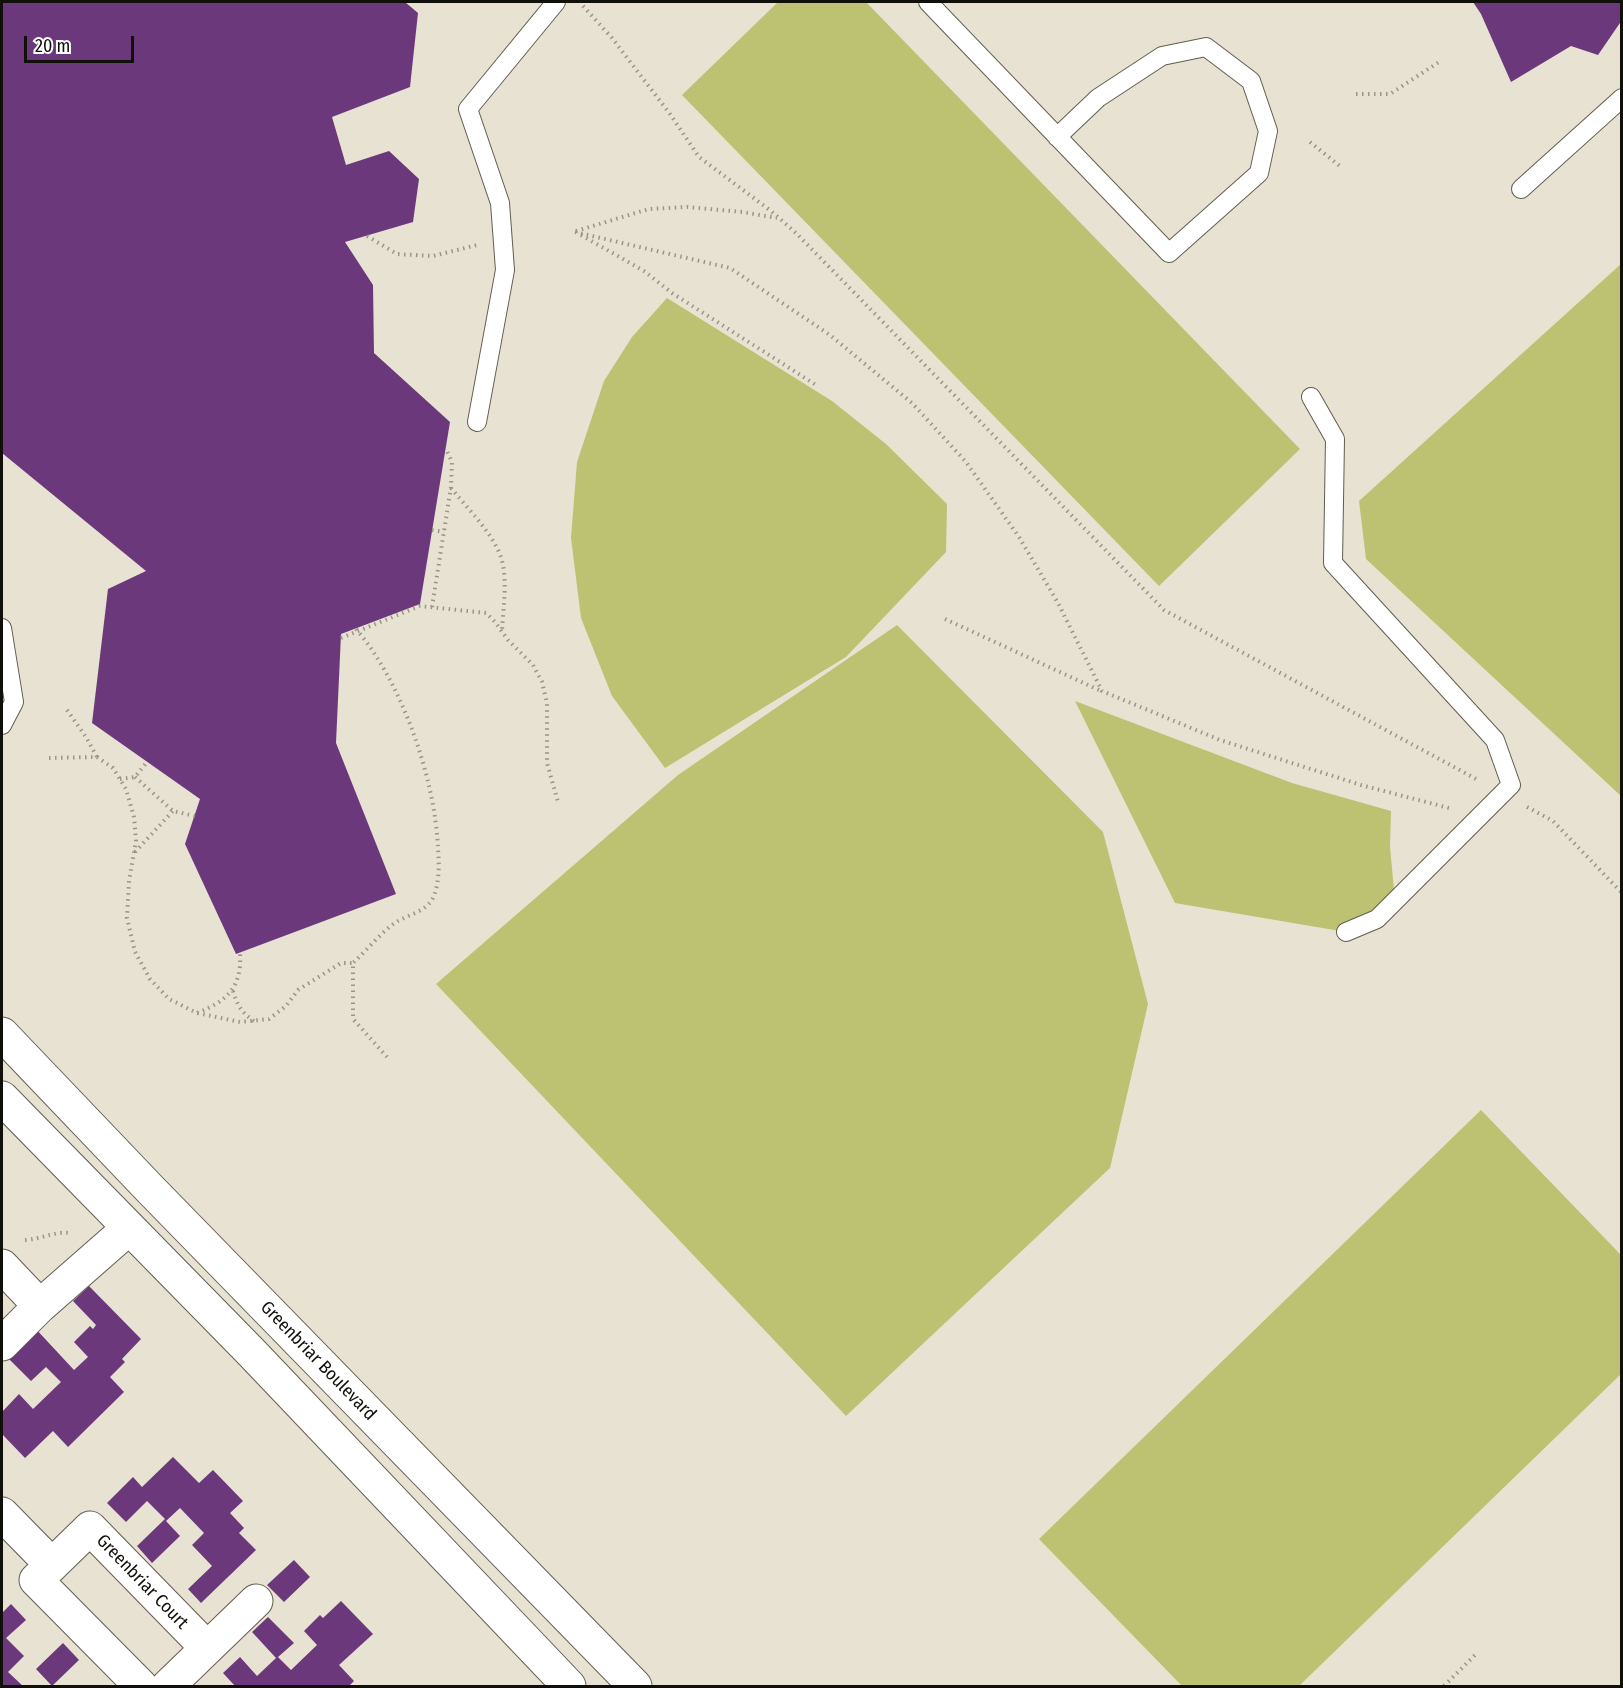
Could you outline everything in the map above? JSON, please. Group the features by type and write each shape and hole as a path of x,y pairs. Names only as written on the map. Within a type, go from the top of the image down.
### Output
{"street":[{"name":"Greenbriar Boulevard","path":"2,1034 142,1181 635,1686"},
{"path":"2,1098 346,1452 568,1686"},
{"path":"2,1344 40,1306 129,1228"},
{"path":"10,1253 40,1306"},
{"path":"2,1514 52,1565"},
{"name":"Greenbriar Court","path":"141,1686 36,1580 90,1528 207,1648"},
{"path":"168,1686 256,1601"}],"lane":[{"path":"477,422 506,270 500,204 468,109 556,2"},
{"path":"927,2 1057,137 1169,253 1259,173 1268,131 1251,81 1206,47 1162,56 1098,98 1057,137"},
{"path":"1521,189 1622,98"},
{"path":"1311,397 1335,439 1333,563 1496,740 1511,785 1377,919 1346,932"},
{"path":"2,628 14,702 2,725"}],"path":[{"path":"578,2 612,39 670,114 699,157 796,233 1164,610 1553,821 1622,893"},
{"path":"1356,94 1390,94 1439,62"},
{"path":"1310,142 1341,166"},
{"path":"575,232 649,209 687,207 778,218"},
{"path":"575,232 644,271 672,293 816,385"},
{"path":"575,232 730,268 830,335 912,403 966,462 1019,537 1058,603 1102,691"},
{"path":"367,236 397,254 433,256 484,243"},
{"path":"432,607 451,487 452,462 446,449"},
{"path":"451,487 490,537 500,554 504,582 502,631"},
{"path":"432,530 444,532"},
{"path":"341,638 420,606 486,613 508,640 533,664 542,682 547,703 547,763 558,802"},
{"path":"945,619 1102,691 1220,740 1361,785 1479,816"},
{"path":"67,710 97,757 113,768 126,789 134,817 136,841 129,881 127,918 135,952 150,979 169,999 197,1013 240,1022 269,1019 286,1006 298,990 341,963 353,963 394,923 423,910 433,897 440,871 437,828 427,772 410,725 386,674 357,630"},
{"path":"49,758 97,757"},
{"path":"120,779 135,777 147,762"},
{"path":"135,777 173,811 195,816"},
{"path":"134,852 173,811"},
{"path":"240,953 241,966 233,992 236,1003 243,1014 254,1021"},
{"path":"353,963 352,1019 387,1057"},
{"path":"197,1013 217,1005 233,992"},
{"path":"10,1253 36,1239 58,1232 71,1233"},
{"path":"1444,1686 1475,1655"}],"green space":[{"path":"778,2 866,2 1300,449 1159,586 682,95"},
{"path":"1621,264 1621,796 1366,559 1359,501"},
{"path":"667,298 832,401 886,444 947,504 946,552 846,657 665,768 612,696 581,618 571,538 577,462 604,381 632,337"},
{"path":"897,625 1103,832 1148,1004 1110,1168 846,1416 436,984 678,775"},
{"path":"1075,701 1292,783 1391,811 1390,847 1395,901 1346,932 1175,903"},
{"path":"1481,1110 1621,1255 1621,1374 1299,1686 1182,1686 1039,1539"}],"building":[{"path":"2,2 405,2 418,13 410,87 332,117 346,165 389,151 419,179 413,222 345,242 373,285 374,353 450,422 420,604 341,634 336,743 396,894 236,954 185,844 200,799 92,723 108,589 146,571 2,453"},
{"path":"1473,2 1622,2 1622,20 1598,55 1571,46 1511,82 1481,14"},
{"path":"89,1286 141,1339 122,1359 125,1362 110,1377 124,1392 68,1447 53,1431 25,1458 2,1434 2,1412 19,1394 33,1409 61,1382 46,1367 31,1381 5,1355 34,1327 74,1370 88,1357 74,1342 90,1326 93,1329 96,1325 73,1301"},
{"path":"173,1457 199,1483 213,1470 243,1501 230,1513 244,1528 239,1533 256,1550 201,1603 188,1589 212,1566 192,1545 204,1533 180,1508 166,1521 180,1536 152,1563 137,1546 165,1519 147,1501 126,1522 107,1503 133,1477 142,1487"},
{"path":"294,1560 310,1577 284,1602 267,1585"},
{"path":"341,1601 373,1634 339,1665 354,1681 349,1686 235,1686 223,1673 240,1657 257,1676 276,1658 252,1632 268,1617 294,1643 278,1657 291,1670 317,1645 304,1631 320,1615 323,1618"},
{"path":"11,1604 26,1620 6,1638 24,1656 8,1672 23,1686 2,1686 2,1613"},
{"path":"63,1643 79,1660 52,1686 36,1669"}]}
